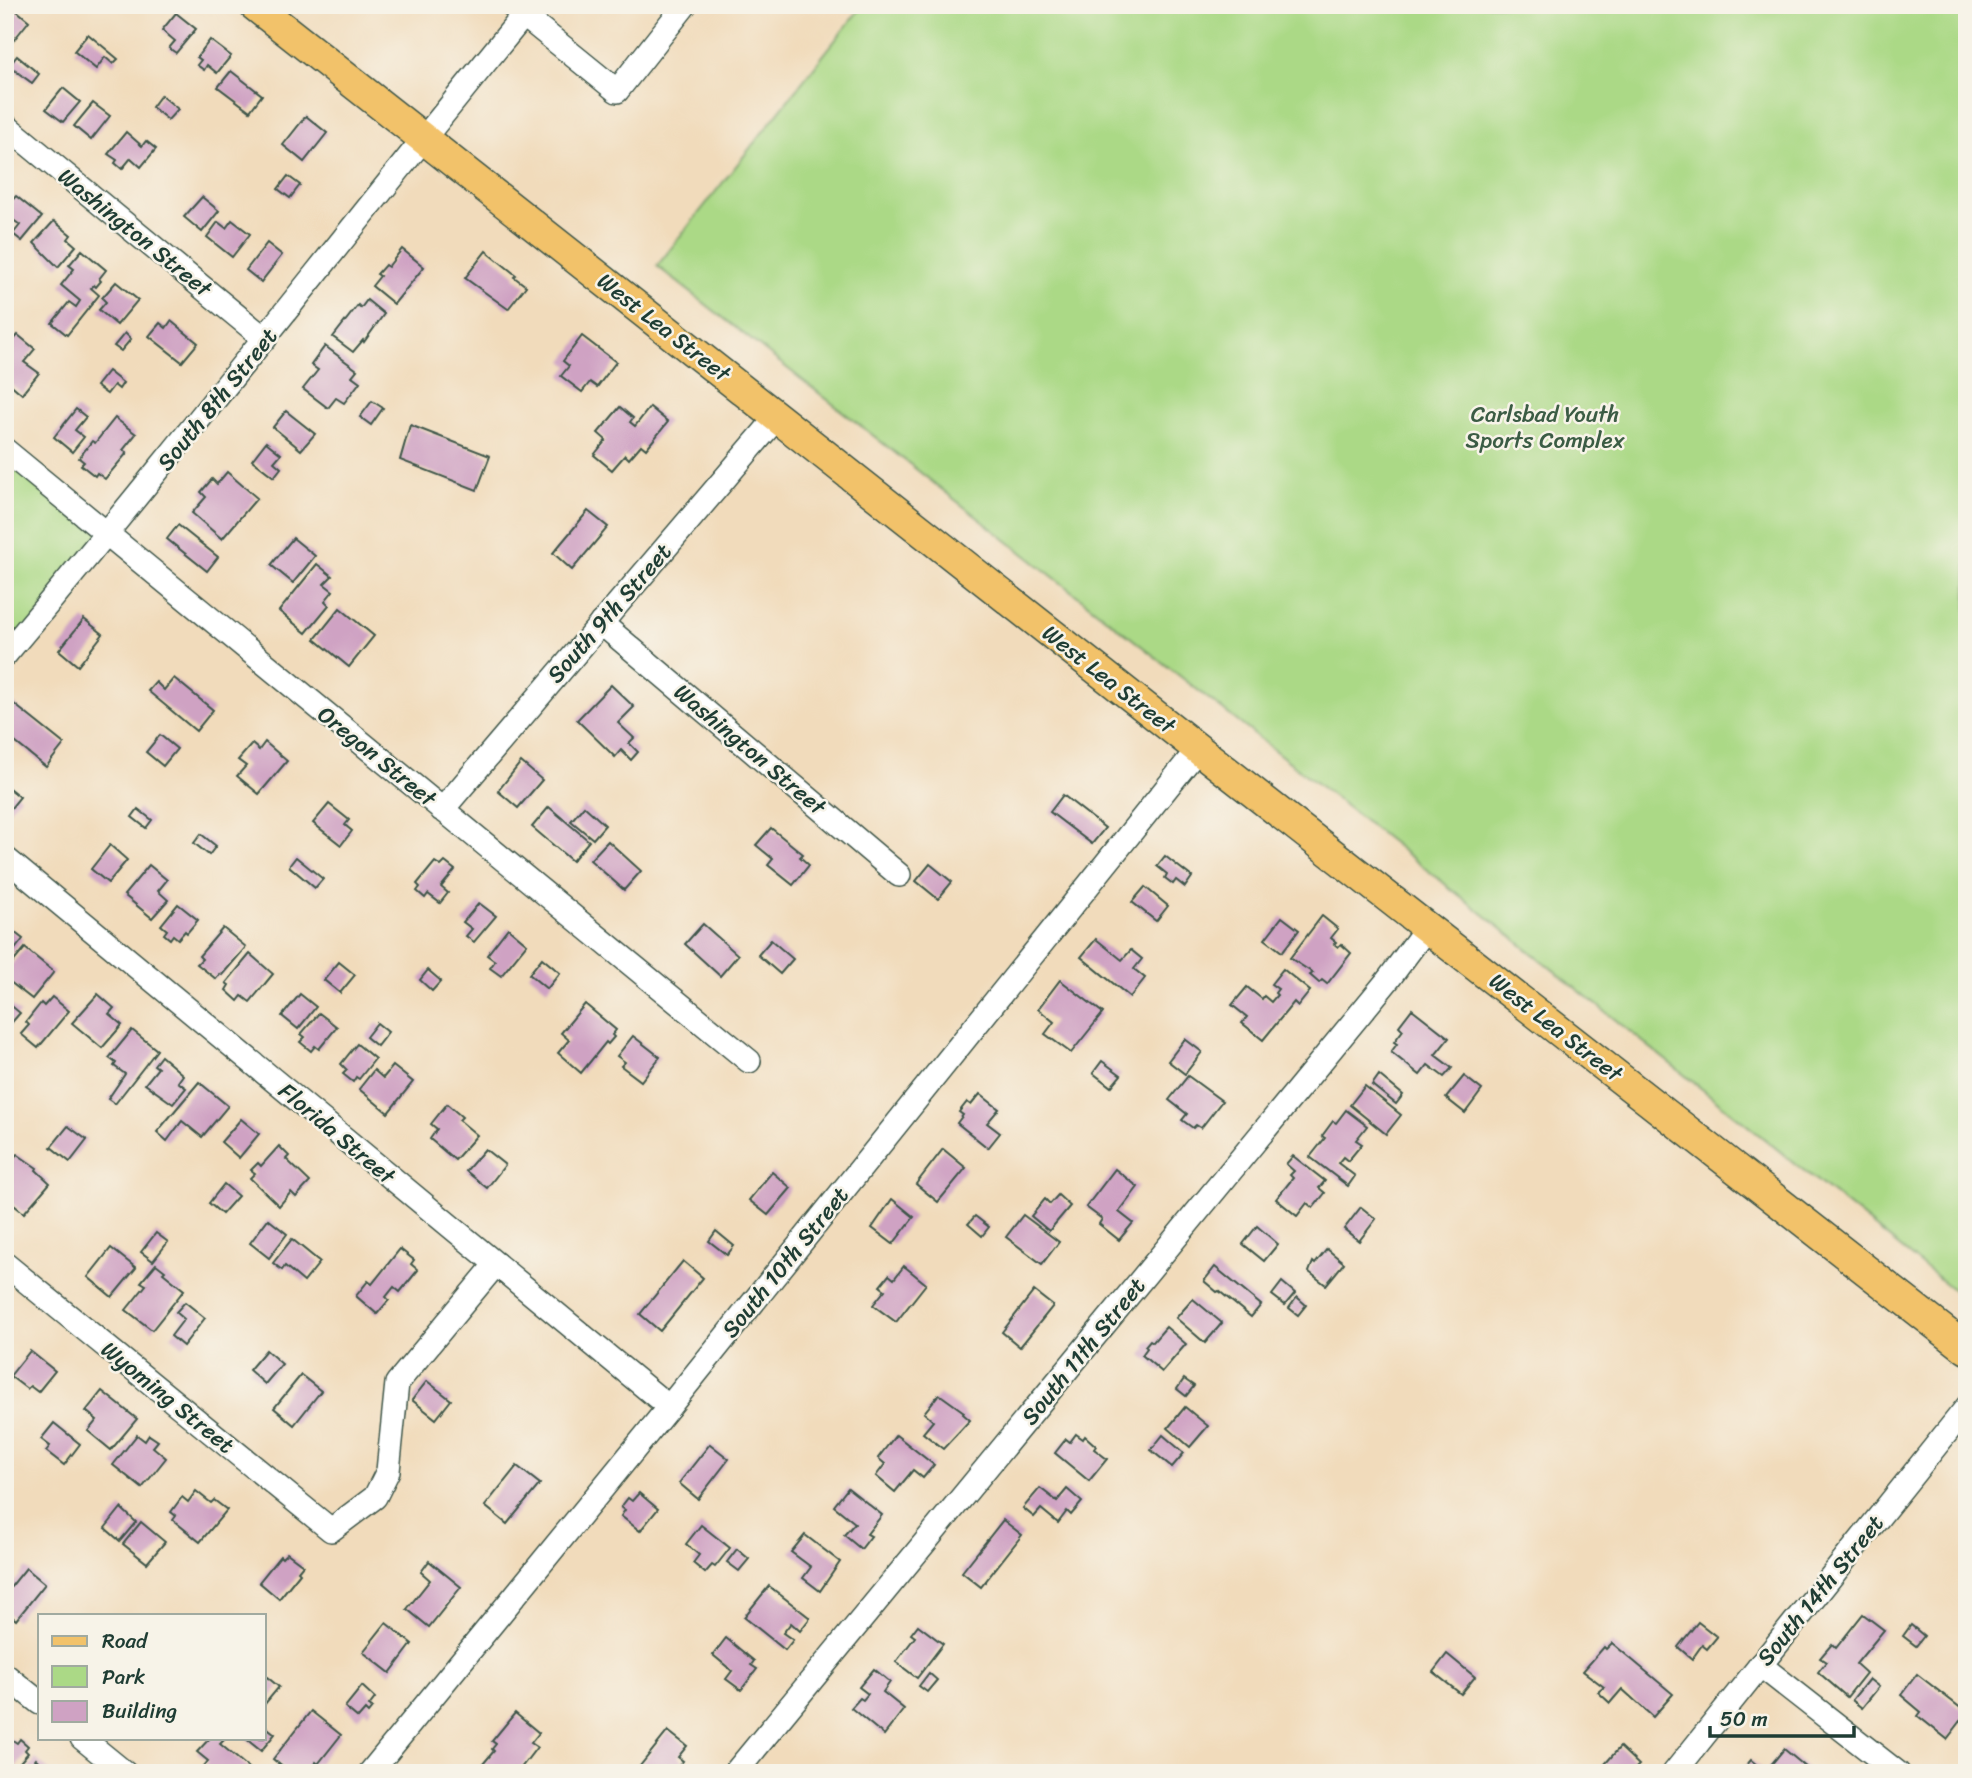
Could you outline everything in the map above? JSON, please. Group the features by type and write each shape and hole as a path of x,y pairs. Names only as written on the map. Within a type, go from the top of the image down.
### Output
{"main road":[{"name":"West Lea Street","path":"254,5 1198,749 1967,1349"}],"street":[{"path":"518,10 617,91 685,5"},
{"name":"South 8th Street","path":"5,655 107,535 265,339 423,138 518,10"},
{"name":"Washington Street","path":"5,125 265,339"},
{"name":"South 9th Street","path":"442,810 778,416"},
{"name":"Oregon Street","path":"5,450 749,1061"},
{"name":"Washington Street","path":"601,623 899,875"},
{"name":"South 10th Street","path":"370,1773 669,1407 1198,749"},
{"name":"Florida Street","path":"5,858 669,1407"},
{"name":"South 11th Street","path":"735,1773 1379,990 1427,926"},
{"name":"Wyoming Street","path":"5,1264 331,1530 375,1497 388,1471 397,1383 496,1264"},
{"name":"South 14th Street","path":"1674,1773 1967,1408"},
{"path":"1760,1665 1898,1773"},
{"path":"5,1675 38,1701"},
{"path":"84,1740 125,1773"}],"green space":[{"name":"Carlsbad Youth Sports Complex","path":"863,5 1967,5 1967,1301 1487,917 657,266"},
{"path":"5,450 107,535 5,655"}],"building":[{"path":"5,5 10,5 29,21 5,51"},
{"path":"176,13 196,29 176,53 169,48 175,41 162,30"},
{"path":"88,34 118,59 113,64 105,57 96,69 74,51"},
{"path":"210,40 231,56 217,73 207,65 204,70 197,65 201,60 197,57"},
{"path":"17,56 39,74 32,83 9,66"},
{"path":"231,71 262,95 250,111 218,87"},
{"path":"63,88 80,102 63,122 46,109"},
{"path":"161,95 178,109 168,120 152,107"},
{"path":"93,103 110,116 91,140 74,126"},
{"path":"306,116 327,133 304,162 283,145"},
{"path":"126,132 142,146 146,141 156,149 141,167 131,158 122,169 115,163 117,160 108,154"},
{"path":"288,176 300,185 290,198 278,189"},
{"path":"16,196 42,217 22,241 13,234 20,225 12,219 9,222 5,219 5,208"},
{"path":"202,197 219,211 202,232 184,217"},
{"path":"232,220 250,234 232,257 207,237 218,222 226,228"},
{"path":"54,221 71,235 68,239 76,246 58,267 34,243"},
{"path":"267,243 282,255 261,282 246,270"},
{"path":"402,249 424,267 394,304 372,286 380,276 377,274 385,265 388,267"},
{"path":"82,250 106,270 96,287 94,285 91,288 99,295 67,335 52,323 69,302 76,307 80,301 61,285 74,269 69,265"},
{"path":"486,251 526,286 508,309 465,278"},
{"path":"116,282 138,300 117,325 99,310 106,302 102,298"},
{"path":"367,300 384,314 364,342 363,340 353,352 333,337 358,305 361,308"},
{"path":"171,321 198,343 182,362 149,336 160,323 166,328"},
{"path":"125,333 131,339 121,351 114,346"},
{"path":"18,335 35,349 24,362 39,373 22,394 9,383 5,388 5,350"},
{"path":"582,336 616,362 597,387 590,382 582,392 561,376 569,366 563,361"},
{"path":"325,346 357,370 352,376 360,382 344,403 336,398 328,408 303,389 318,370 311,365"},
{"path":"108,371 123,383 119,389 114,385 107,394 96,386"},
{"path":"372,401 383,408 371,425 360,417"},
{"path":"620,407 633,418 630,422 635,426 650,407 668,422 646,449 641,445 629,459 625,455 612,470 594,455 606,440 598,433"},
{"path":"76,409 86,417 75,430 84,437 72,452 54,437"},
{"path":"286,411 315,434 301,450 273,427"},
{"path":"115,418 136,434 123,450 127,453 105,479 97,473 95,476 81,465 84,462 79,458"},
{"path":"410,425 490,456 477,490 400,460"},
{"path":"266,442 281,454 274,462 281,468 274,477 252,460"},
{"path":"227,472 257,498 222,539 192,513 206,497 201,492 212,479 217,484"},
{"path":"588,511 608,527 572,570 553,553"},
{"path":"178,525 218,557 207,571 167,539"},
{"path":"293,538 315,556 293,583 271,565"},
{"path":"317,564 332,576 324,584 333,591 325,601 329,605 306,633 279,611"},
{"path":"340,608 374,636 349,667 315,639"},
{"path":"84,619 103,634 78,666 59,650"},
{"path":"174,678 213,710 196,731 148,691 156,682 164,690"},
{"path":"611,685 634,707 618,723 634,738 629,743 638,752 631,760 621,750 615,757 577,720"},
{"path":"9,700 64,744 46,767 5,734 5,705"},
{"path":"160,735 177,749 163,766 146,752"},
{"path":"265,742 287,761 259,794 237,776 246,766 238,760 252,744 259,750"},
{"path":"521,762 542,780 518,808 498,791"},
{"path":"5,785 20,797 7,813 5,812"},
{"path":"1063,795 1105,828 1092,844 1050,812"},
{"path":"329,804 349,820 345,825 352,831 341,845 313,823"},
{"path":"584,806 605,825 593,839 571,821"},
{"path":"549,807 589,841 572,861 532,827"},
{"path":"138,809 152,820 146,828 132,817"},
{"path":"771,828 803,854 800,857 809,865 793,885 768,865 773,859 756,845"},
{"path":"201,834 216,846 209,855 194,843"},
{"path":"608,841 641,871 624,890 590,860"},
{"path":"110,845 127,860 108,883 91,869"},
{"path":"1165,856 1192,877 1185,887 1176,880 1173,884 1165,878 1167,874 1157,866"},
{"path":"296,857 323,879 315,888 289,866"},
{"path":"435,862 441,866 445,862 455,870 441,887 448,893 440,903 428,894 425,898 417,891 420,887 417,884"},
{"path":"930,864 952,882 938,899 916,881"},
{"path":"149,865 167,880 158,891 168,900 152,918 124,895"},
{"path":"1145,887 1168,906 1156,921 1132,902"},
{"path":"479,903 496,916 474,942 466,936 472,929 463,922"},
{"path":"178,904 198,920 187,933 185,931 178,939 173,935 170,939 164,934 167,930 161,925"},
{"path":"1322,916 1338,929 1331,938 1336,942 1334,944 1338,947 1341,944 1351,953 1327,984 1322,980 1319,983 1310,975 1313,973 1290,958"},
{"path":"1282,917 1299,930 1282,952 1265,939"},
{"path":"703,924 738,955 720,976 685,944"},
{"path":"5,925 23,939 5,962"},
{"path":"223,928 246,947 216,979 197,964 202,959 199,956"},
{"path":"508,928 527,944 501,976 490,968 495,961 487,955"},
{"path":"1096,939 1122,960 1131,950 1142,959 1134,969 1145,978 1130,997 1081,957"},
{"path":"771,940 793,959 780,974 758,955"},
{"path":"25,948 54,972 32,999 5,978 5,972"},
{"path":"250,954 273,974 250,1002 242,996 238,1001 226,990 229,985 226,983"},
{"path":"542,958 560,973 547,989 529,974"},
{"path":"339,962 355,975 340,993 324,980"},
{"path":"1283,969 1310,991 1298,1006 1294,1002 1263,1040 1242,1023 1247,1017 1232,1005 1247,987 1262,999 1264,996 1271,1002 1278,989 1271,984"},
{"path":"428,970 441,981 432,991 420,980"},
{"path":"1060,980 1103,1013 1071,1053 1045,1034 1054,1022 1038,1009"},
{"path":"98,994 114,1008 109,1014 122,1025 102,1048 72,1023"},
{"path":"300,994 316,1007 298,1029 282,1016"},
{"path":"52,997 69,1011 38,1048 21,1034 29,1025 26,1022 41,1003 44,1006"},
{"path":"8,1003 20,1013 5,1030 5,1006"},
{"path":"585,1004 616,1030 612,1035 614,1037 608,1044 606,1042 581,1073 558,1053 569,1040 561,1033"},
{"path":"1412,1009 1449,1038 1435,1055 1452,1068 1444,1077 1428,1065 1420,1075 1391,1052 1397,1044 1394,1042 1403,1030 1399,1026"},
{"path":"319,1013 337,1027 319,1049 315,1046 311,1051 300,1042 305,1037 301,1034"},
{"path":"377,1023 388,1032 377,1046 366,1037"},
{"path":"132,1030 157,1050 115,1104 108,1099 125,1074 114,1066 116,1063 109,1058"},
{"path":"633,1036 660,1057 641,1081 621,1066 625,1062 617,1056"},
{"path":"1185,1039 1202,1052 1185,1074 1168,1061"},
{"path":"357,1044 375,1059 359,1079 356,1077 353,1082 343,1074 347,1070 341,1064"},
{"path":"161,1056 183,1075 178,1082 186,1088 173,1104 145,1084 158,1068 154,1065"},
{"path":"1102,1061 1121,1075 1111,1087 1093,1073"},
{"path":"393,1066 413,1082 388,1113 359,1089 374,1070 383,1078"},
{"path":"1379,1075 1403,1095 1396,1104 1372,1085"},
{"path":"1188,1076 1222,1101 1201,1128 1196,1125 1193,1128 1182,1120 1187,1114 1169,1100"},
{"path":"1464,1076 1482,1090 1465,1113 1446,1098"},
{"path":"199,1082 228,1106 202,1137 182,1121 167,1141 157,1132"},
{"path":"1365,1086 1401,1115 1386,1134 1350,1105"},
{"path":"980,1094 999,1109 987,1123 1000,1133 988,1148 957,1123 963,1115 959,1112 967,1102 971,1105"},
{"path":"447,1104 462,1117 459,1120 477,1135 455,1160 430,1139 437,1129 431,1124"},
{"path":"1346,1110 1367,1126 1356,1140 1362,1144 1348,1161 1343,1157 1338,1163 1355,1176 1348,1186 1310,1157 1325,1138 1322,1136 1333,1121 1336,1123"},
{"path":"241,1119 259,1134 239,1158 221,1142"},
{"path":"68,1126 87,1140 70,1162 51,1147"},
{"path":"279,1146 289,1156 286,1159 310,1182 296,1197 291,1192 279,1206 250,1178 255,1173 251,1170 258,1163 261,1166"},
{"path":"485,1149 505,1165 487,1188 466,1171"},
{"path":"943,1149 966,1168 938,1202 916,1184"},
{"path":"17,1154 37,1168 50,1183 24,1213 5,1198 5,1170"},
{"path":"1293,1156 1325,1181 1319,1188 1325,1193 1313,1208 1307,1203 1297,1216 1276,1199 1293,1178 1290,1175 1294,1171 1286,1164"},
{"path":"1115,1169 1138,1187 1119,1212 1133,1223 1119,1240 1099,1224 1102,1219 1086,1207"},
{"path":"772,1172 791,1188 768,1215 749,1200"},
{"path":"224,1184 238,1196 222,1214 209,1203"},
{"path":"1058,1195 1070,1206 1049,1231 1031,1216 1045,1199 1050,1204"},
{"path":"892,1199 914,1217 893,1244 872,1228"},
{"path":"1361,1207 1376,1219 1359,1241 1344,1229"},
{"path":"1023,1215 1059,1242 1042,1264 1006,1237"},
{"path":"975,1216 989,1227 982,1236 968,1224"},
{"path":"268,1219 287,1234 269,1258 250,1243"},
{"path":"1257,1226 1278,1244 1264,1261 1243,1244"},
{"path":"716,1231 734,1246 727,1255 709,1241"},
{"path":"156,1233 168,1242 153,1261 141,1252"},
{"path":"292,1239 320,1262 304,1282 285,1266 282,1270 273,1263"},
{"path":"111,1248 136,1268 112,1297 88,1277"},
{"path":"400,1249 414,1260 411,1264 418,1270 400,1292 394,1287 386,1297 389,1300 377,1314 356,1296 368,1281 372,1284"},
{"path":"1327,1249 1344,1263 1326,1285 1309,1272 1313,1262 1315,1264"},
{"path":"683,1261 703,1278 660,1331 640,1314"},
{"path":"156,1264 184,1290 152,1330 126,1310 146,1285 141,1282"},
{"path":"904,1266 926,1284 896,1322 873,1305 885,1290 880,1286 889,1275 894,1279"},
{"path":"1215,1267 1261,1305 1251,1317 1204,1281"},
{"path":"1282,1282 1295,1293 1285,1305 1272,1295"},
{"path":"1034,1291 1053,1306 1020,1347 1002,1332"},
{"path":"1297,1297 1306,1305 1298,1315 1289,1308"},
{"path":"1193,1299 1222,1323 1205,1343 1176,1318"},
{"path":"185,1302 205,1318 183,1346 171,1336 184,1319 176,1312"},
{"path":"1166,1327 1186,1344 1162,1372 1142,1355 1150,1340 1153,1342"},
{"path":"266,1350 282,1364 265,1384 249,1370"},
{"path":"30,1351 55,1371 38,1392 30,1386 27,1389 10,1376"},
{"path":"301,1375 321,1391 294,1425 274,1408"},
{"path":"1184,1379 1194,1386 1186,1396 1177,1389"},
{"path":"427,1381 451,1400 436,1419 412,1400"},
{"path":"102,1391 137,1419 111,1450 88,1431 97,1420 86,1411"},
{"path":"939,1394 964,1412 970,1420 943,1449 923,1433 933,1421 924,1413"},
{"path":"1185,1407 1208,1426 1190,1447 1168,1428"},
{"path":"54,1423 80,1444 64,1465 46,1451 50,1446 41,1439"},
{"path":"1076,1434 1083,1439 1085,1436 1096,1446 1094,1449 1107,1459 1089,1481 1055,1453 1066,1439 1070,1442"},
{"path":"137,1435 145,1441 149,1435 158,1441 153,1447 166,1458 142,1488 113,1465"},
{"path":"896,1435 934,1465 923,1478 913,1470 895,1492 876,1476 885,1464 878,1458"},
{"path":"1163,1435 1184,1453 1172,1467 1151,1450"},
{"path":"710,1444 729,1459 698,1499 679,1483"},
{"path":"517,1466 540,1484 507,1524 485,1506"},
{"path":"848,1488 882,1515 867,1534 871,1536 861,1549 844,1535 855,1523 834,1506"},
{"path":"1040,1488 1057,1501 1067,1489 1082,1502 1071,1515 1067,1511 1058,1523 1041,1509 1034,1517 1023,1508"},
{"path":"196,1491 211,1503 214,1500 227,1510 200,1542 173,1520 176,1516 171,1512 182,1497 188,1502"},
{"path":"639,1493 658,1509 640,1531 621,1516 625,1510 621,1507 628,1498 632,1501"},
{"path":"121,1508 136,1522 120,1541 105,1528"},
{"path":"1003,1520 1022,1535 981,1587 962,1572"},
{"path":"141,1522 165,1542 147,1563 123,1544"},
{"path":"701,1525 730,1548 715,1567 712,1565 705,1573 693,1563 699,1555 686,1544"},
{"path":"805,1535 840,1562 820,1591 803,1578 811,1567 791,1552"},
{"path":"737,1549 749,1559 739,1571 727,1562"},
{"path":"287,1553 303,1565 298,1571 300,1573 279,1599 259,1582 280,1556 282,1558"},
{"path":"429,1561 461,1587 429,1627 407,1609 430,1580 421,1572"},
{"path":"26,1568 45,1584 16,1620 5,1611 5,1594"},
{"path":"769,1586 810,1618 800,1631 791,1623 783,1633 793,1640 785,1650 744,1617"},
{"path":"1863,1614 1884,1630 1856,1664 1866,1673 1847,1697 1818,1672 1826,1662 1820,1658 1832,1644 1836,1648"},
{"path":"1698,1622 1717,1637 1707,1649 1702,1645 1692,1659 1678,1647"},
{"path":"386,1623 412,1644 390,1673 363,1652"},
{"path":"918,1625 943,1644 917,1678 896,1662 915,1637 911,1634"},
{"path":"1911,1625 1924,1636 1916,1646 1903,1636"},
{"path":"726,1638 754,1661 751,1665 757,1669 741,1690 726,1679 732,1671 713,1655"},
{"path":"1612,1643 1673,1694 1653,1717 1622,1689 1610,1703 1598,1692 1604,1687 1583,1671 1604,1647 1606,1649"},
{"path":"1447,1654 1475,1677 1461,1694 1433,1672"},
{"path":"874,1669 890,1682 883,1692 904,1709 884,1735 851,1708 868,1694 859,1687"},
{"path":"929,1673 937,1680 927,1692 919,1686"},
{"path":"1917,1674 1967,1713 1947,1739 1918,1716 1921,1712 1901,1695"},
{"path":"266,1678 279,1687 266,1703"},
{"path":"1869,1679 1879,1687 1862,1708 1852,1700"},
{"path":"362,1686 375,1698 368,1713 365,1710 358,1718 345,1707"},
{"path":"311,1711 341,1735 318,1764 316,1762 307,1773 290,1773 273,1759"},
{"path":"515,1713 539,1733 531,1743 537,1747 517,1773 493,1773 483,1764 494,1751 492,1749 496,1744 492,1741"},
{"path":"266,1727 275,1734 261,1751 247,1740 266,1740"},
{"path":"668,1731 687,1746 678,1757 683,1761 675,1771 670,1767 666,1773 636,1771"},
{"path":"11,1739 17,1743 20,1739 28,1746 25,1750 28,1753 15,1768 5,1760 5,1746"},
{"path":"208,1740 224,1740 220,1744 255,1773 202,1773 200,1771 208,1761 197,1752"},
{"path":"1620,1747 1639,1765 1631,1773 1615,1773 1605,1764"},
{"path":"1784,1749 1813,1773 1740,1773 1751,1760 1765,1772"},
{"path":"36,1759 52,1773 25,1773"}]}
